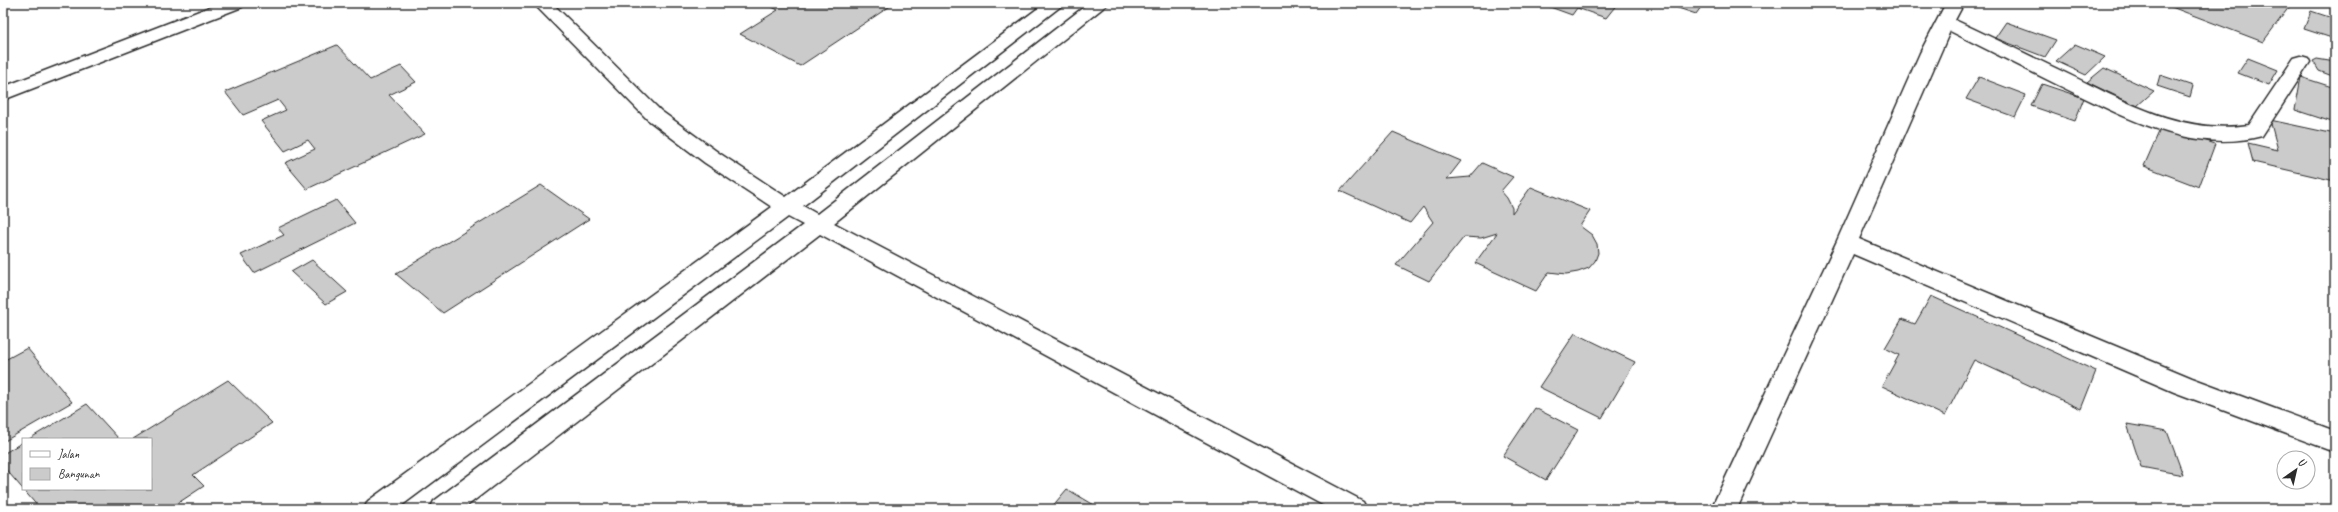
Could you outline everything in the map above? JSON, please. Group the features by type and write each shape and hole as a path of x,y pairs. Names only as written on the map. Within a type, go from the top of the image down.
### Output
{"street":[{"path":"3,94 236,3"},
{"path":"542,3 654,115 712,158 787,207 1354,509"},
{"path":"377,509 787,207 1056,3"},
{"path":"443,509 818,224 1100,3"},
{"path":"1724,509 1847,243 1949,12 2140,117 2188,131 2227,135 2255,131 2301,62"},
{"path":"1847,243 2183,385 2335,442"}],"building":[{"path":"764,3 895,3 800,66 740,34 778,10"},
{"path":"1539,3 1618,3 1606,18 1577,8 1572,15"},
{"path":"1663,3 1704,3 1696,14"},
{"path":"2161,3 2292,3 2263,42"},
{"path":"2311,11 2335,19 2335,39 2304,29"},
{"path":"2006,22 2056,40 2045,57 1995,38"},
{"path":"2075,44 2105,57 2086,75 2056,61"},
{"path":"337,45 370,80 401,66 416,82 389,95 425,134 307,189 285,163 315,149 308,140 285,151 261,121 286,110 278,100 243,115 225,92"},
{"path":"2248,58 2278,70 2269,85 2238,73"},
{"path":"2317,59 2335,62 2335,77 2319,71 2313,61"},
{"path":"2104,68 2154,91 2137,106 2087,82"},
{"path":"2160,75 2193,86 2190,97 2157,86"},
{"path":"1979,77 2026,95 2015,117 1966,99"},
{"path":"2301,77 2335,88 2335,123 2295,110"},
{"path":"2042,84 2084,98 2075,121 2031,106"},
{"path":"2270,120 2335,134 2335,181 2253,162 2248,143 2278,150"},
{"path":"2162,125 2215,144 2199,187 2144,166"},
{"path":"1393,132 1461,161 1447,179 1470,177 1482,163 1513,177 1501,191 1507,198 1512,208 1512,213 1531,187 1590,211 1580,226 1592,235 1597,244 1598,253 1595,261 1589,268 1578,272 1566,274 1549,272 1536,291 1475,263 1497,233 1481,238 1464,237 1429,281 1396,265 1433,222 1423,207 1410,223 1340,191"},
{"path":"541,185 589,219 443,313 396,274"},
{"path":"336,200 355,223 254,273 241,255 284,235 278,228"},
{"path":"312,260 347,292 326,304 291,272"},
{"path":"1931,296 2096,371 2081,409 1974,360 1945,416 1882,386 1899,355 1885,348 1902,319 1915,324"},
{"path":"1575,333 1635,362 1602,418 1539,387"},
{"path":"27,348 72,402 3,442 3,361"},
{"path":"228,380 272,423 193,475 204,486 169,509 40,509 24,490 152,490 152,438 135,438"},
{"path":"87,404 118,438 31,438"},
{"path":"1535,408 1578,430 1546,480 1503,456"},
{"path":"2127,424 2167,431 2183,475 2141,467"},
{"path":"22,443 22,488 3,466 3,454"},
{"path":"1067,489 1101,509 1050,509"}]}
